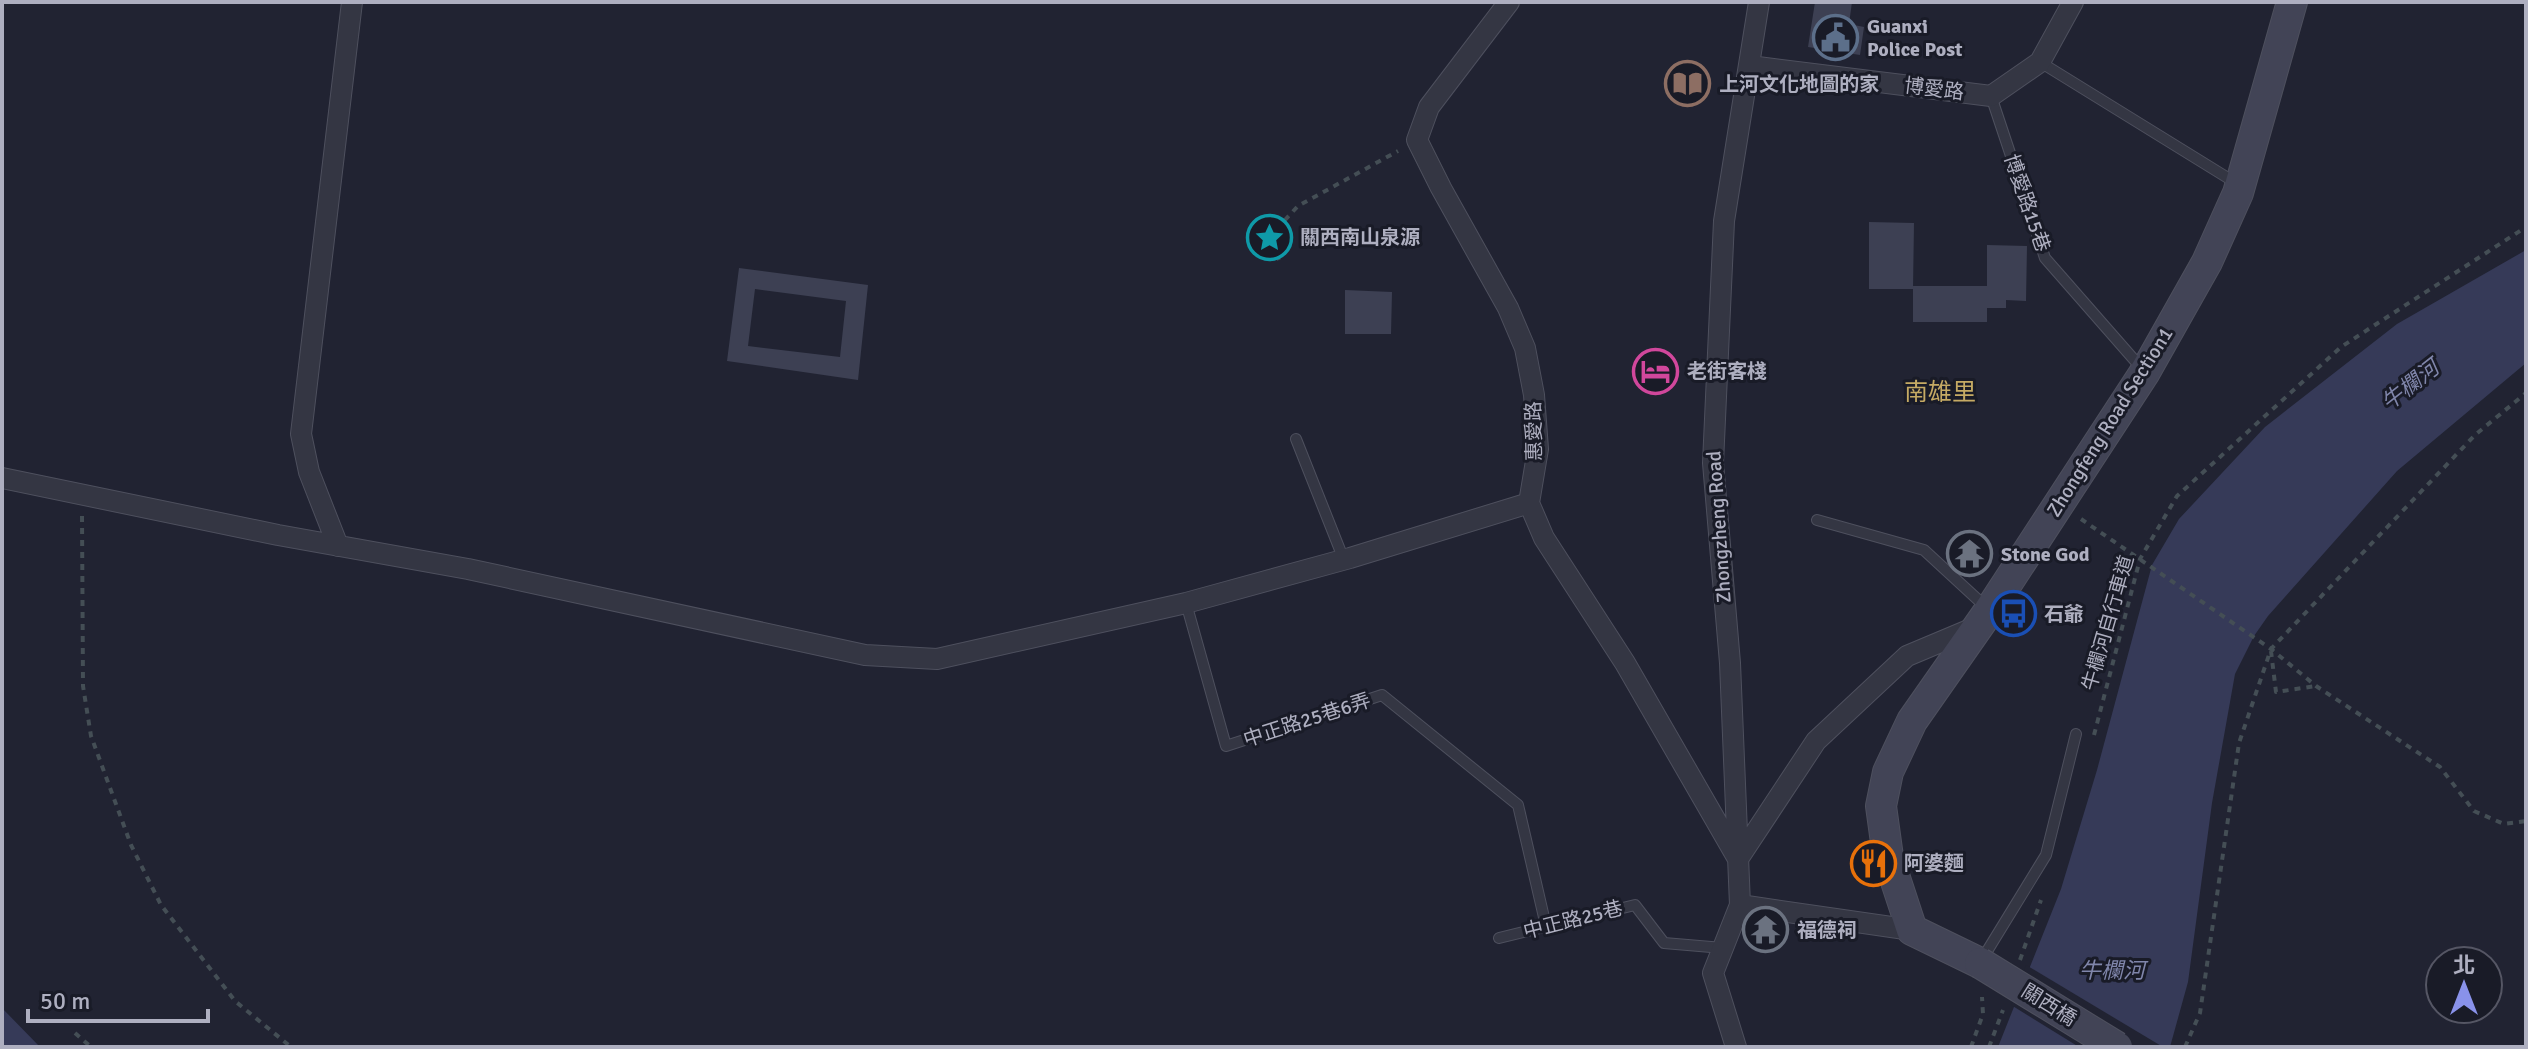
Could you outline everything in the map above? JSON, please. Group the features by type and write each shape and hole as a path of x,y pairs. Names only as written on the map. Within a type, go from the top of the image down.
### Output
{"main road":[{"name":"Zhongfeng Road Section1","path":"1912,930 1888,857 1881,806 1888,772 1912,721 1984,619 2145,372 2207,262 2240,186 2292,2"},
{"path":"1912,930 1980,963"},
{"name":"關西橋","path":"1980,963 2117,1047"}],"street":[{"path":"338,546 309,472 301,434 352,2"},
{"path":"1417,140 1429,107 1509,2"},
{"name":"Zhongzheng Road","path":"1736,1047 1713,973 1740,905 1730,663 1713,463 1724,221 1759,2"},
{"name":"博愛路","path":"1750,66 1991,96 2040,62 2073,2"},
{"name":"惠愛路","path":"1417,140 1508,308 1525,348 1534,395 1538,449 1529,503"},
{"path":"2,478 468,569 865,655 937,659 1186,603 1344,560 1529,503 1544,538 1625,663 1738,859 1816,741 1907,656 1984,619"},
{"path":"1740,905 1912,930"}],"lane":[{"path":"2040,62 2240,186"},
{"name":"博愛路15巷","path":"1991,96 2045,258 2145,372"},
{"path":"1296,439 1344,560"},
{"path":"1817,520 1924,550 1984,619"},
{"name":"中正路25巷6弄","path":"1186,603 1226,746 1382,695 1518,805 1546,926"},
{"path":"1980,963 2046,855 2076,734"},
{"name":"中正路25巷","path":"1499,938 1635,905 1664,943 1723,948"}],"path":[{"path":"1279,260 1269,237 1298,206 1417,140"},
{"name":"牛欄河自行車道","path":"2092,741 2140,559 2177,496 2341,347 2526,227"},
{"path":"2185,1047 2200,1013 2239,743 2271,649 2475,435 2526,393"},
{"path":"82,494 83,686 91,736 131,845 161,905 235,1001 291,1047"},
{"path":"2059,504 2271,649 2316,686 2440,767 2474,811 2504,824 2526,821"},
{"path":"2271,649 2276,692 2316,686"},
{"path":"2017,968 2042,897"},
{"path":"1989,1047 2008,996"},
{"path":"1971,1047 1983,1014"},
{"path":"75,1033 91,1047"}],"water":[{"name":"牛欄河","path":"2526,250 2526,363 2397,471 2268,616 2235,674 2212,803 2188,982 2170,1047 1998,1047 2061,889 2097,770 2152,565 2179,519 2265,427 2397,324"},
{"path":"2,1008 40,1047 2,1047"}],"pier":[{"path":"2026,965 2163,1047 2079,1047 2011,1005"}],"building":[{"name":"Guanxi Police Post","path":"1815,2 1852,2 1849,24 1864,27 1860,55 1808,47"},
{"path":"1869,222 1914,223 1913,289 1869,289"},
{"path":"1987,245 2027,246 2026,301 2006,300 2006,308 1987,308 1987,322 1913,322 1913,286 1987,286"},
{"path":"739,268 868,285 858,380 727,361","holes":["755,289 846,301 840,357 748,346"]},
{"path":"1345,290 1392,292 1391,334 1345,334"}],"place":[{"name":"Guanxi Police Post","path":"1836,37"},
{"name":"上河文化地圖的家","path":"1688,84"},
{"name":"關西南山泉源","path":"1269,237"},
{"name":"老街客棧","path":"1656,371"},
{"name":"Stone God","path":"1970,554"},
{"name":"石爺","path":"2013,614"},
{"name":"阿婆麵","path":"1873,863"},
{"name":"福德祠","path":"1766,930"}],"district":[{"name":"南雄里","path":"1940,392"}]}
